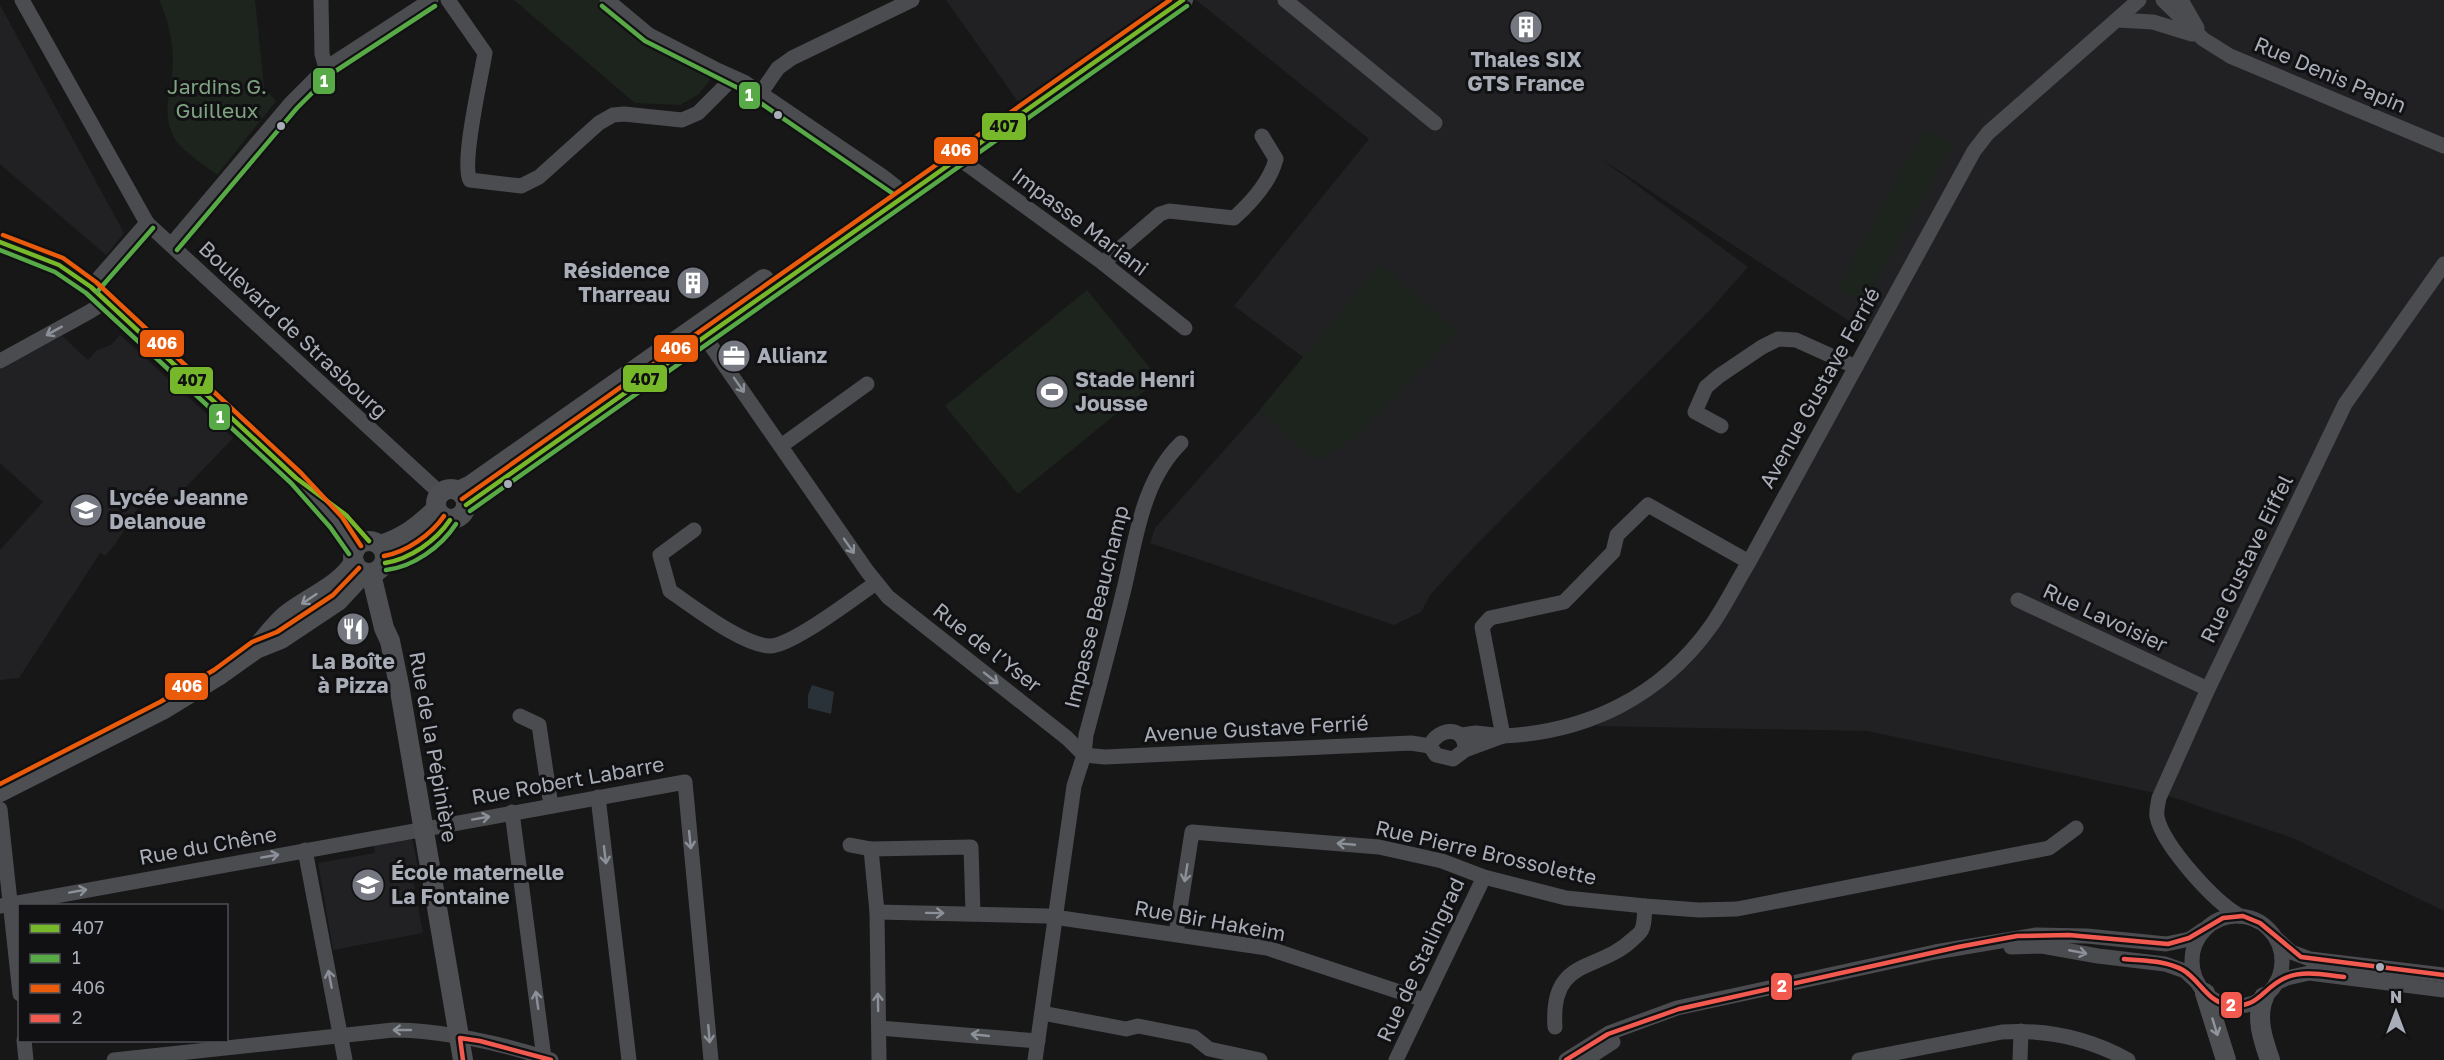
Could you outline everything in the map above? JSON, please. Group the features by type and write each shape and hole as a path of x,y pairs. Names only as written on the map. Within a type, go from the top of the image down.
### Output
{"main road":[{"path":"956,153 1161,0"},
{"path":"256,650 285,616 350,569 370,560 450,503 705,337 895,196 1183,0"},
{"path":"450,503 471,485 713,315 895,196"},
{"path":"0,242 59,266 91,287 296,478 319,492 366,535 370,560 338,601 281,639 256,650 164,709 0,792"},
{"name":"Rue de la Pépinière","path":"370,560 380,611 390,641 463,1060"},
{"name":"Rue de la Pépinière","path":"370,560 390,622 390,641"},
{"path":"338,601 362,602 380,611"},
{"path":"2201,988 2226,1060"},
{"path":"2270,990 2259,1007 2259,1017 2270,1060"}],"street":[{"name":"Boulevard de Strasbourg","path":"22,0 147,223 450,503"},
{"path":"321,0 322,54 326,68"},
{"path":"171,245 291,103 326,68 431,0"},
{"path":"448,0 485,54 466,174 470,180 521,186 539,177 599,123 613,115 682,120 699,113 732,78"},
{"path":"607,0 649,35 744,82 895,196"},
{"path":"760,94 778,68 792,58 912,0"},
{"path":"1285,0 1435,123"},
{"name":"Avenue Gustave Ferrié","path":"1463,743 1503,736 1528,735 1579,724 1621,705 1662,679 1687,656 1711,625 1749,562 1974,151 1988,133 2139,0"},
{"name":"Rue Denis Papin","path":"2163,0 2203,39"},
{"name":"Rue Denis Papin","path":"2181,0 2203,39"},
{"name":"Rue Denis Papin","path":"2117,20 2153,21 2172,26 2203,39 2230,56 2444,146"},
{"path":"1103,263 1160,214 1168,211 1234,218 1272,175 1276,159 1262,136"},
{"name":"Impasse Mariani","path":"956,153 1103,263 1185,328"},
{"path":"91,287 147,223"},
{"name":"Rue Gustave Eiffel","path":"2240,916 2220,904 2164,834 2157,815 2159,798 2208,688 2346,404 2444,264"},
{"path":"0,361 105,302"},
{"path":"705,337 713,315"},
{"name":"Rue de l’Yser","path":"705,337 888,597 1067,738 1084,755"},
{"path":"1721,426 1695,412 1706,387 1762,347 1778,339 1797,339 1856,368"},
{"path":"781,446 867,384"},
{"name":"Impasse Beauchamp","path":"1084,755 1086,735 1124,588 1140,514 1169,456 1181,443"},
{"path":"1503,736 1482,627 1490,618 1564,602 1614,552 1617,535 1647,504 1749,562"},
{"path":"694,530 660,555 670,591 750,641 771,646 788,642 876,583"},
{"name":"Rue Lavoisier","path":"2018,600 2208,688"},
{"path":"520,716 539,725 551,806"},
{"path":"1454,732 1463,743 1453,759 1443,759 1432,752 1430,746 1433,738 1440,734 1454,732"},
{"name":"Avenue Gustave Ferrié","path":"1084,755 1106,757 1411,743 1430,746"},
{"path":"1035,1060 1074,786 1084,755"},
{"name":"Rue Robert Labarre","path":"423,828 685,782 711,1060"},
{"path":"597,797 629,1060"},
{"path":"0,809 5,905 18,982"},
{"path":"114,1060 393,1030 416,1030 460,1038 547,1059 512,812"},
{"name":"Rue du Chêne","path":"5,905 423,828"},
{"name":"Rue Pierre Brossolette","path":"1176,934 1192,832 1379,847 1442,861 1484,877 1566,898 1699,910 1737,909 2049,848 2076,828"},
{"path":"850,845 871,849 971,847 973,914"},
{"path":"871,849 877,912 879,1060"},
{"path":"305,850 345,1060"},
{"name":"Rue de Stalingrad","path":"1396,1060 1484,877"},
{"name":"Rue Gustave Eiffel","path":"2202,884 2207,896 2206,928"},
{"path":"1555,1027 1553,1006 1565,979 1584,965 1626,946 1642,931 1646,906"},
{"name":"Rue Bir Hakeim","path":"877,912 1055,918 1267,948 1424,1000"},
{"path":"1566,1060 1609,1033 1677,1008 1995,940 2036,935 2087,936 2166,944 2190,939 2226,917 2240,916 2253,919 2265,926 2291,952 2301,957 2444,975"},
{"path":"2201,988 2192,969 2192,955 2195,942 2206,928"},
{"path":"2270,990 2280,972 2282,959 2274,935"},
{"path":"1894,962 2010,947 2042,946 2174,966 2185,971 2215,1000 2240,1006 2253,1003 2287,978 2309,973 2444,990"},
{"path":"1042,1013 1126,1029 1138,1026 1194,1037 1209,1049 1260,1060"},
{"path":"1585,1060 1653,1016"},
{"path":"879,1028 1038,1041"},
{"path":"1859,1060 2002,1032 2021,1031 2041,1031 2102,1046 2128,1060"},
{"path":"2020,1060 2021,1031"},
{"path":"24,1042 27,1060"}],"shaded area":[{"path":"946,0 1179,0 1028,116"},
{"path":"1196,0 2444,0 2444,911 2295,839 2169,796 1868,731 1596,726 1653,694 1687,666 1715,633 1869,334 1600,158 1748,267 1710,310 1473,548 1431,594 1421,612 1394,625 1150,543 1155,528 1259,411 1303,357 1234,306 1369,139"},
{"path":"0,5 124,233 106,255 0,164"},
{"name":"Lycée Jeanne Delanoue","path":"120,335 233,438 167,507 147,494 116,543 105,556 100,553 19,678 0,680 0,550 43,502 0,463 0,368 62,336 88,360 97,350 111,345"},
{"path":"812,685 834,692 831,714 808,708 808,695"},
{"name":"École maternelle La Fontaine","path":"412,838 419,873 412,875 423,933 333,950 318,863 375,853 374,845"}],"green space":[{"name":"Jardins G. Guilleux","path":"159,0 255,0 264,87 276,101 217,175 183,148 175,139 168,120 173,63 172,47 167,22"},
{"path":"514,0 598,0 649,46 709,75 710,80 699,94 680,105 635,103"},
{"path":"1924,129 1953,145 1864,303 1837,290"},
{"path":"1380,264 1458,331 1355,438 1316,460 1259,411"},
{"name":"Stade Henri Jousse","path":"1087,290 1159,379 1018,494 945,406"}],"transit line":[{"name":"406","path":"462,499 1170,0"},
{"name":"407","path":"466,505 1183,0"},
{"name":"1","path":"177,250 297,108 331,74 435,6"},
{"name":"1","path":"602,6 645,41 740,89 892,193"},
{"name":"1","path":"470,511 1187,6"},
{"name":"1","path":"97,292 153,228"},
{"name":"406","path":"3,235 63,258 96,282 301,473 342,517 361,546"},
{"name":"407","path":"0,242 59,265 91,287 296,478 346,515 369,541"},
{"name":"1","path":"0,250 55,272 86,293 291,483 330,527 349,554"},
{"name":"406","path":"384,556 401,551 417,542 444,516"},
{"name":"407","path":"385,563 404,558 422,548 450,520"},
{"name":"1","path":"386,570 416,560 443,540 456,524"},
{"name":"406","path":"0,784 160,702 214,670 252,642 277,632 333,595 359,568"},
{"name":"2","path":"1566,1060 1608,1034 1679,1009 2017,936 2069,935 2168,944 2189,938 2223,918 2243,916 2260,923 2301,957 2444,975"},
{"name":"2","path":"2124,959 2169,964 2183,970 2215,1000 2229,1005 2247,1004 2254,1001 2277,982 2299,974 2344,977"},
{"name":"2","path":"463,1060 460,1038 551,1060"}],"place":[{"name":"Thales SIX GTS France","path":"1526,27"},
{"name":"Résidence Tharreau","path":"693,283"},
{"name":"Allianz","path":"734,356"},
{"name":"Stade Henri Jousse","path":"1052,392"},
{"name":"Lycée Jeanne Delanoue","path":"86,510"},
{"name":"La Boîte à Pizza","path":"353,629"},
{"name":"École maternelle La Fontaine","path":"368,885"}]}
